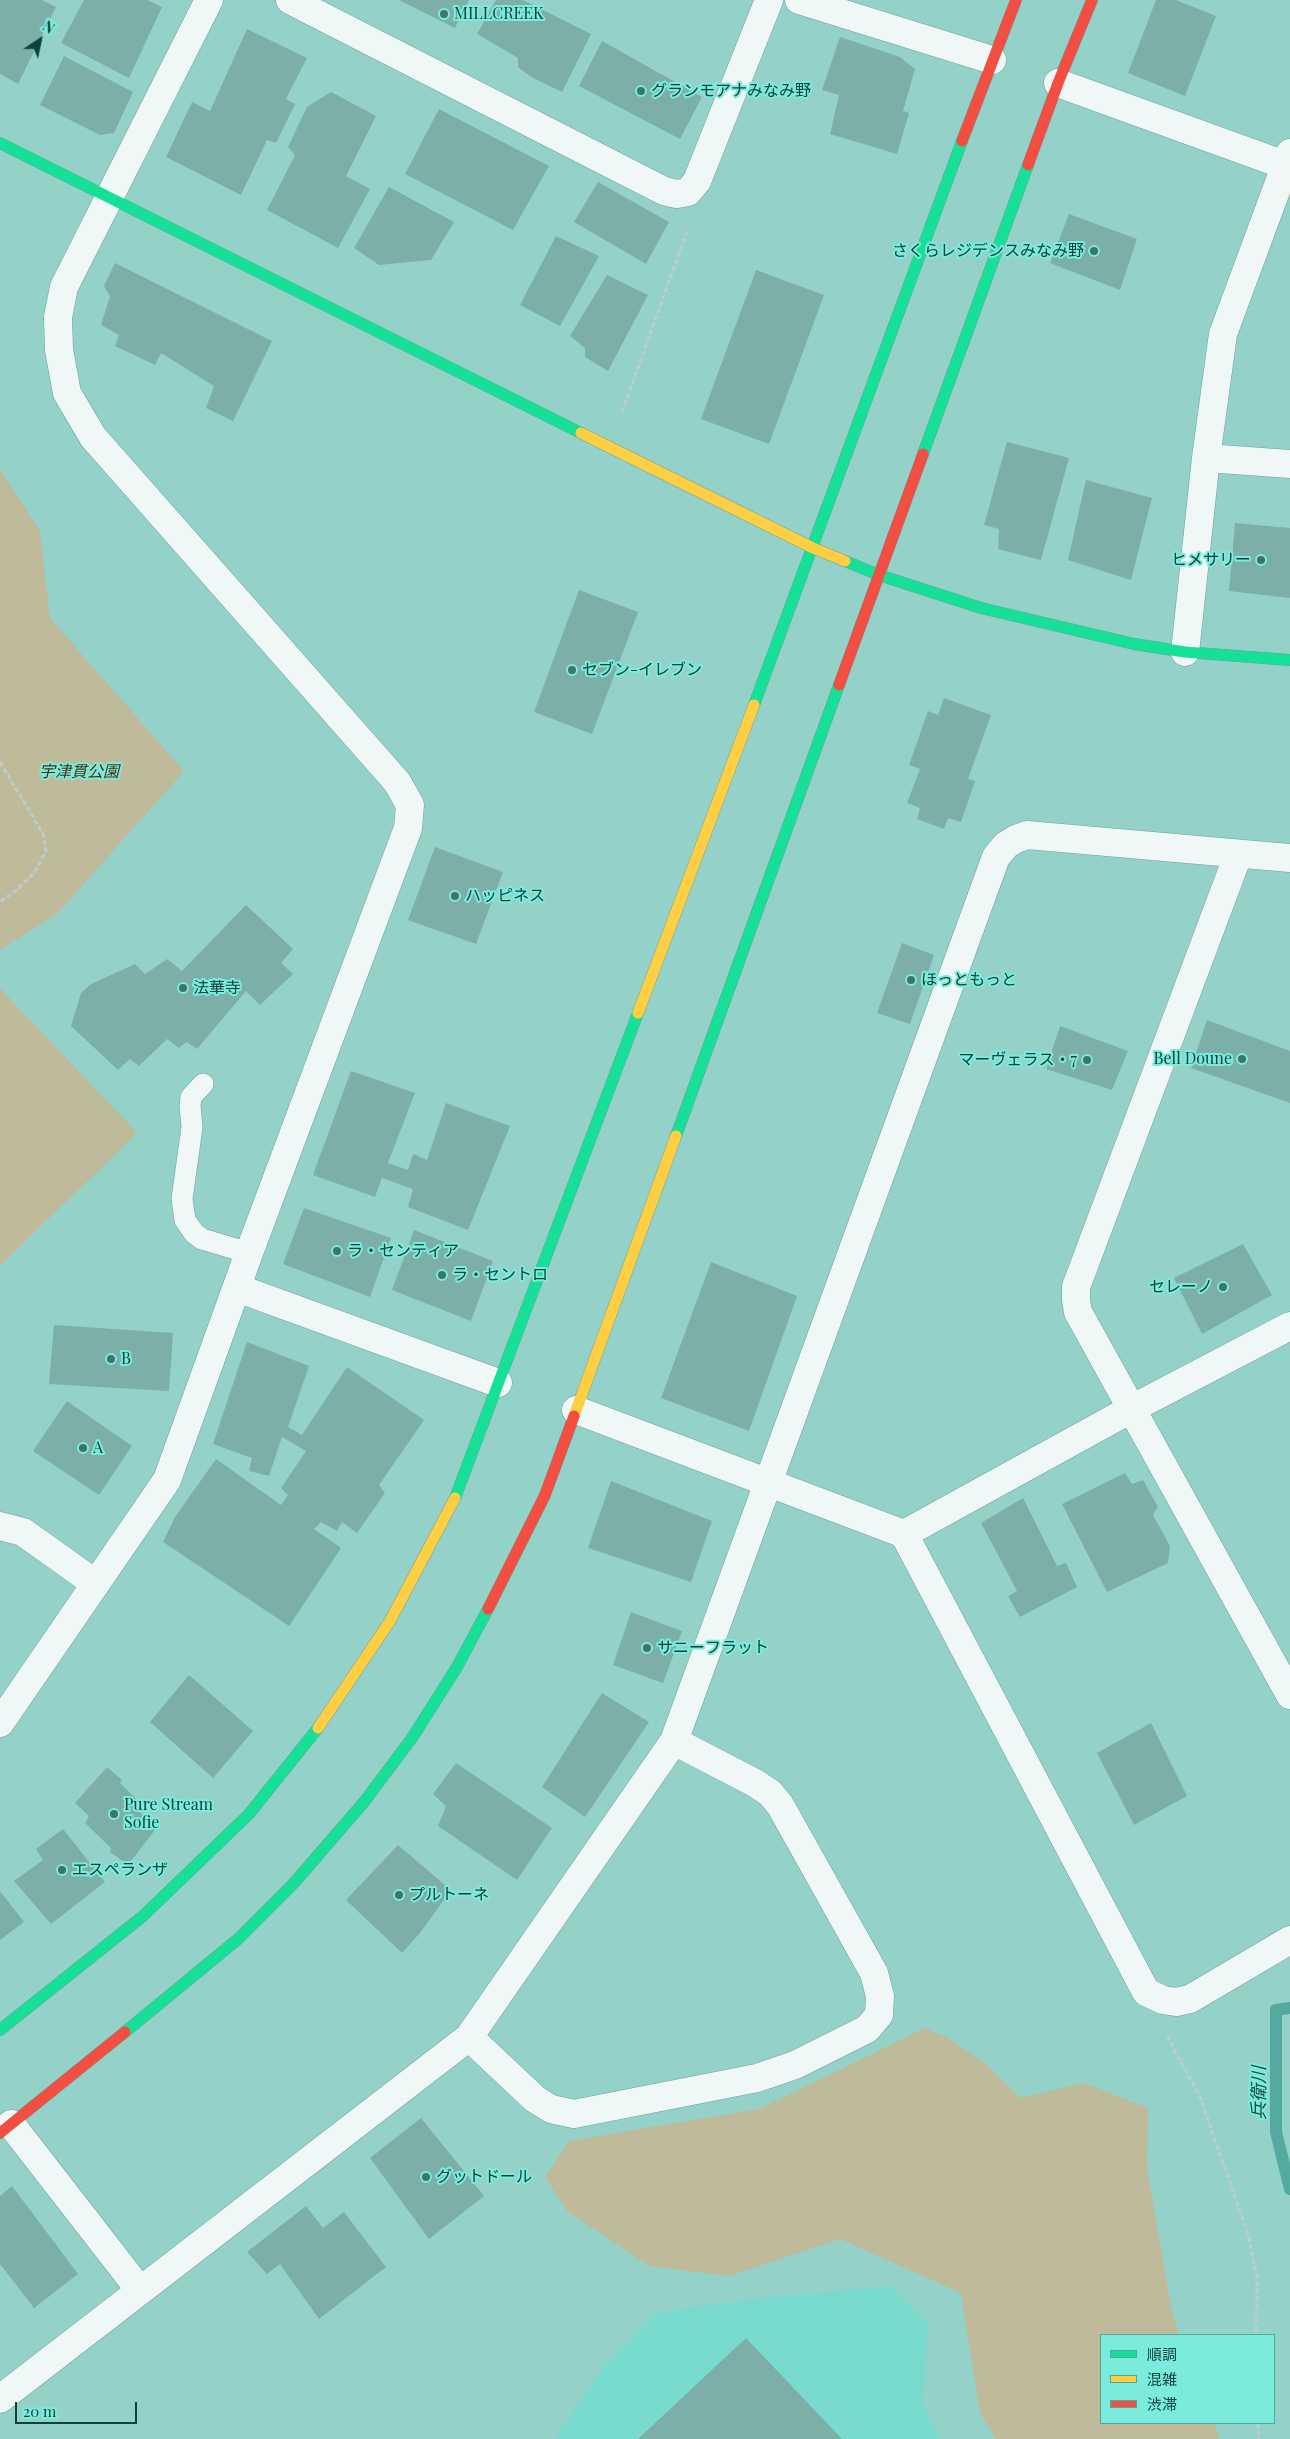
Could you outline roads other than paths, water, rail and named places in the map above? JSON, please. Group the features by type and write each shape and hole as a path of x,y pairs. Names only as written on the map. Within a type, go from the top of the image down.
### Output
{"street":[{"path":"0,1723 167,1480 249,1253 408,828 410,805 397,782 93,437 68,393 59,350 58,317 64,287 209,0"},
{"path":"290,0 664,191 677,194 688,192 697,181 769,0"},
{"path":"799,0 992,60"},
{"path":"0,2030 143,1916 249,1814 311,1739 390,1621 455,1497 813,548 992,60 1016,0"},
{"path":"139,2290 5,2128 179,1989 238,1939 294,1883 364,1802 412,1738 457,1667 484,1618 545,1495 1058,83 1092,0"},
{"path":"1058,83 1288,162 1223,334 1206,458 1185,652"},
{"path":"0,143 813,548 879,575 981,608 1134,644 1185,652 1290,660"},
{"path":"1206,458 1290,464"},
{"path":"0,2398 469,2038 674,1741 767,1481 996,857 1006,845 1028,835 1290,858"},
{"path":"1238,854 1076,1287 1078,1312 1133,1408 1290,1694"},
{"path":"237,1288 498,1383"},
{"path":"904,1534 1133,1408 1290,1326"},
{"path":"576,1410 904,1534 1146,1992 1163,2000 1176,2002 1190,1999 1290,1940"},
{"path":"0,1526 24,1532 96,1584"},
{"path":"469,2038 535,2099 551,2109 574,2114 757,2078 795,2065 867,2029 879,2015 880,1996 874,1973 780,1805 770,1793 755,1783 674,1741"}],"lane":[{"path":"202,1084 191,1098 192,1126 182,1199 185,1220 194,1233 202,1239 249,1253"}],"waterway":[{"name":"兵衛川","path":"1290,2008 1276,2010 1276,2132 1290,2189"}],"place":[{"name":"MILLCREEK","path":"444,14"},
{"name":"グランモアナみなみ野","path":"641,91"},
{"name":"さくらレジデンスみなみ野","path":"1094,251"},
{"name":"ヒメサリー","path":"1261,560"},
{"name":"セブン-イレブン","path":"572,670"},
{"name":"ハッピネス","path":"455,896"},
{"name":"ほっともっと","path":"911,980"},
{"name":"法華寺","path":"183,988"},
{"name":"Bell Doune","path":"1242,1059"},
{"name":"マーヴェラス・7","path":"1087,1060"},
{"name":"ラ・センティア","path":"337,1251"},
{"name":"ラ・セントロ","path":"442,1275"},
{"name":"セレーノ","path":"1223,1287"},
{"name":"B","path":"111,1359"},
{"name":"A","path":"83,1448"},
{"name":"サニーフラット","path":"647,1648"},
{"name":"Pure Stream Sofie","path":"114,1814"},
{"name":"エスペランザ","path":"62,1870"},
{"name":"プルトーネ","path":"399,1895"},
{"name":"グットドール","path":"426,2177"}],"park label":[{"name":"宇津貫公園","path":"79,772"}]}
